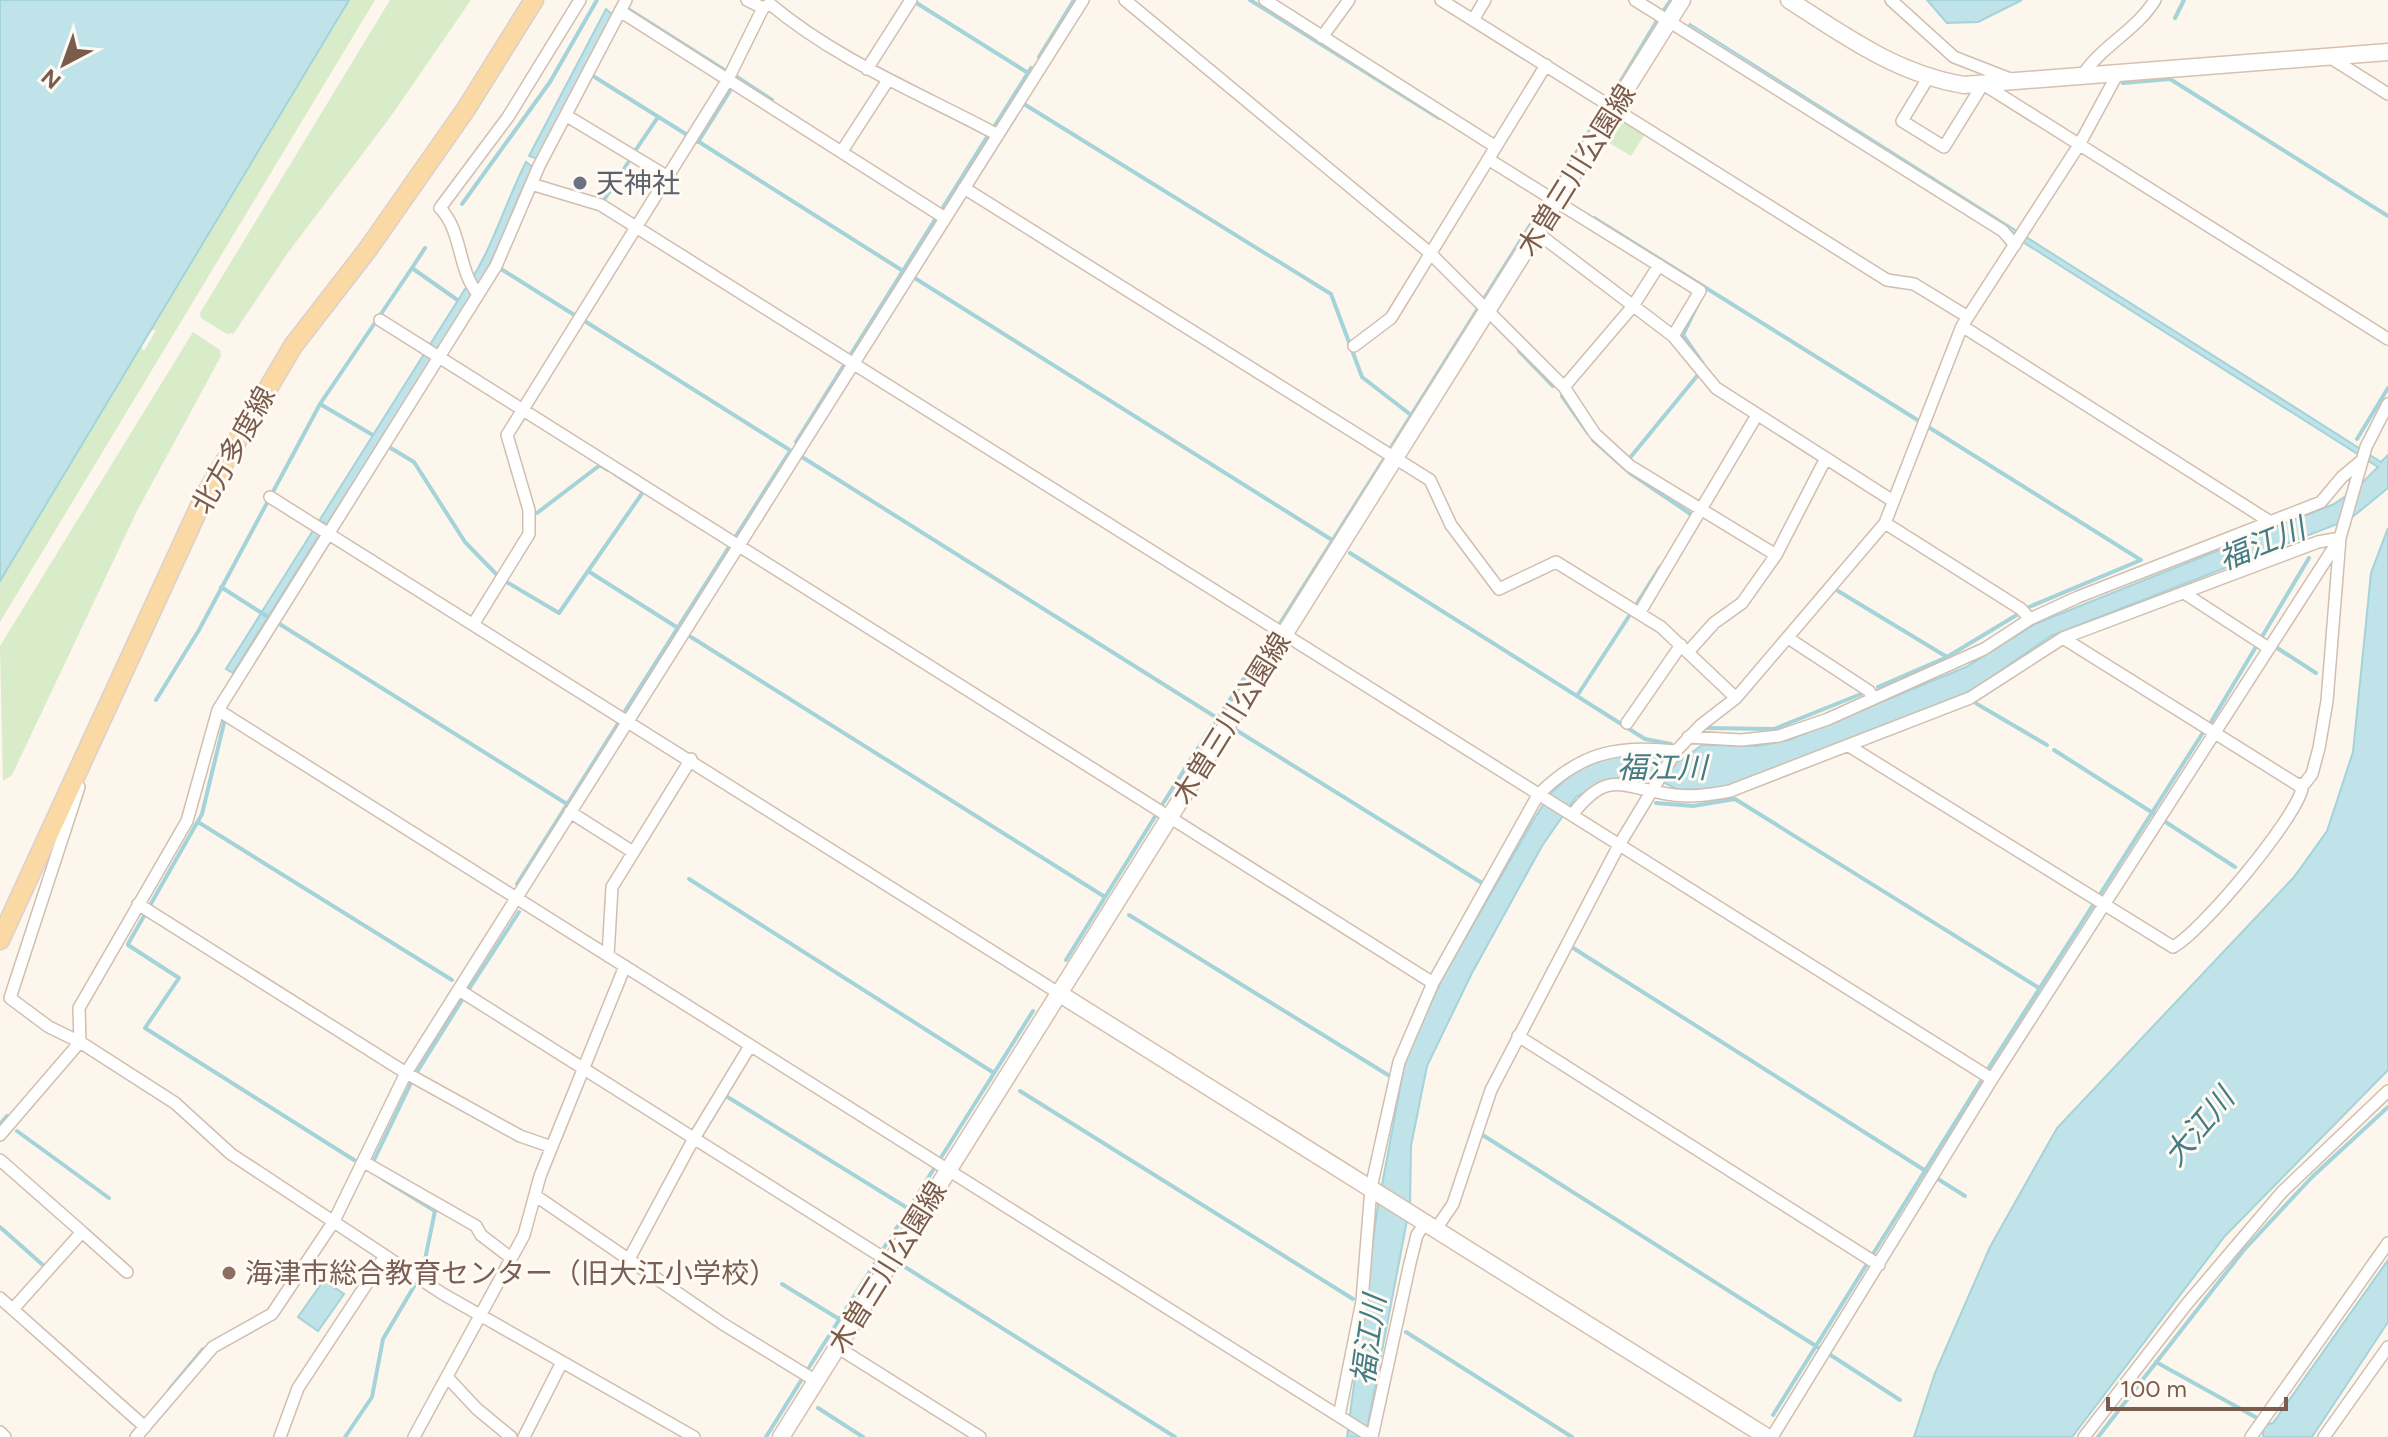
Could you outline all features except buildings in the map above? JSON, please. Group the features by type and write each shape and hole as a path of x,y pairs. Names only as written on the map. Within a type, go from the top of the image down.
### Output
{"main road":[{"name":"北方多度線","path":"0,940 86,759 204,497 293,346 368,249 466,109 534,0"},
{"name":"木曽三川公園線","path":"781,1437 1682,0"},
{"path":"1789,0 1883,59 1928,78 1983,84 2388,52"},
{"path":"1060,994 1769,1437"}],"street":[{"path":"478,294 468,283 457,238 440,208 508,117 580,0"},
{"path":"747,0 768,4 797,27 867,69 998,135"},
{"path":"867,69 911,0"},
{"path":"0,1298 143,1433 213,1347 272,1314 334,1221 406,1073 1083,0"},
{"path":"1125,0 1430,253 1564,387 1595,434 1630,466 1776,555"},
{"path":"1265,0 1496,147"},
{"path":"1322,37 1349,0"},
{"path":"1441,0 1887,280 1914,284 1965,322 2272,523"},
{"path":"1473,20 1485,0"},
{"path":"1635,0 2018,239"},
{"path":"1891,0 1954,57 2014,80"},
{"path":"2082,76 2094,57 2136,24 2155,0"},
{"path":"474,623 529,534 529,510 507,435 727,81 768,4"},
{"path":"0,1135 80,1042 79,1008 145,908 187,821 218,710 496,266 531,184 623,6 727,81 945,218"},
{"path":"2330,57 2388,94"},
{"path":"1354,346 1391,318 1546,65"},
{"path":"218,710 1370,1436 1417,1235 1424,1222 1453,1204 1491,1090 1619,845 1675,752 1688,737 1736,698 1885,523 1965,322 2079,145 2118,73"},
{"path":"1928,78 1902,121 1944,147 1983,84 2388,339"},
{"path":"842,151 888,80"},
{"path":"567,116 668,177"},
{"path":"1488,159 1700,291 1673,336"},
{"path":"531,184 601,205 637,227 1992,1079"},
{"path":"964,188 1430,480 1451,525 1499,589 1556,562 1640,612 1736,698"},
{"path":"1536,232 1673,336 1705,378 1757,415 1893,501"},
{"path":"1564,387 1633,306 1659,265"},
{"path":"380,320 1433,983"},
{"path":"2298,785 2305,783 2312,774 2319,748 2327,701 2341,534 2363,456 2388,404"},
{"path":"1640,612 1757,415"},
{"path":"1688,737 1741,740 1779,736 1873,698 1984,649 2030,619 2078,597 2321,502 2363,456"},
{"path":"1627,723 1684,649 1742,603 1776,555 1826,458"},
{"path":"270,497 628,719 1060,994"},
{"path":"1885,523 2021,609 2030,619"},
{"path":"1570,814 1602,787 1631,784 1696,798 1730,791 1970,698 2063,638 2341,534"},
{"path":"1769,1437 1879,1265 1992,1079 2105,906 2263,645 2341,534"},
{"path":"2184,593 2263,645"},
{"path":"1788,638 1869,691 1873,698"},
{"path":"1849,746 2166,945 2173,947 2181,943 2281,830 2299,801 2302,789 2214,730 2063,638"},
{"path":"1341,1417 1362,1301 1373,1189 1399,1062 1433,983 1539,796 1567,769 1607,751 1675,752"},
{"path":"86,759 47,894 10,998 49,1027 80,1042 175,1103 231,1154 385,1256 480,1316 694,1437"},
{"path":"608,956 612,887 691,759"},
{"path":"570,812 633,852"},
{"path":"145,908 406,1073 520,1136 552,1147"},
{"path":"414,1437 511,1258 625,966"},
{"path":"459,990 890,1262"},
{"path":"1518,1036 1879,1265"},
{"path":"628,1261 693,1140 750,1046"},
{"path":"2084,1437 2186,1305 2282,1192 2388,1091"},
{"path":"0,1160 127,1272"},
{"path":"364,1162 476,1226 481,1235 511,1258"},
{"path":"536,1196 628,1261 816,1381"},
{"path":"13,1309 82,1232"},
{"path":"2251,1437 2388,1243"},
{"path":"280,1437 298,1388 385,1256"},
{"path":"837,1347 980,1437"},
{"path":"2324,1437 2388,1347"},
{"path":"524,1437 562,1362"},
{"path":"447,1377 477,1409 511,1437"},
{"path":"0,1432 5,1437"}],"green space":[{"path":"349,0 375,0 0,622 0,581 140,346 144,351 156,330 149,330"},
{"path":"390,0 471,0 391,116 287,254 234,333 227,334 201,318 200,313"},
{"path":"1620,119 1645,134 1631,156 1606,141"},
{"path":"193,332 220,350 221,356 137,511 12,775 3,781 0,646"}],"water":[{"path":"0,0 349,0 0,581"},
{"path":"1927,0 2022,0 1978,22 1947,23"},
{"path":"606,9 613,15 538,159 529,156"},
{"name":"福江川","path":"1690,24 2381,462 2388,455 2388,488 2350,519 2051,636 1971,691 1723,788 1678,790 1661,781 1634,776 1606,780 1576,797 1542,846 1472,973 1427,1066 1411,1146 1410,1205 1368,1424 1364,1437 1347,1437 1377,1212 1406,1056 1444,975 1534,819 1550,794 1571,774 1594,761 1614,755 1648,756 1672,763 1682,760 1702,745 1758,746 1789,740 1966,667 2035,624 2334,504 2356,489 2378,467 1687,29"},
{"path":"526,162 533,167 478,286 471,280"},
{"path":"467,286 472,294 437,350 429,346"},
{"path":"424,354 431,360 327,524 319,521"},
{"name":"大江川","path":"2388,528 2388,1070 2225,1236 2072,1437 1914,1437 1935,1373 1990,1247 2057,1128 2294,877 2327,831 2353,752 2371,573"},
{"path":"314,529 320,534 233,673 226,669"},
{"path":"2388,1260 2388,1322 2312,1437 2263,1437 2264,1425 2273,1423"},
{"path":"324,1280 344,1294 318,1331 298,1317"}],"waterway":[{"path":"462,204 550,82 597,0"},
{"path":"1039,57 1074,0"},
{"path":"1250,0 1439,118"},
{"path":"1664,10 1671,0"},
{"path":"2175,18 2184,0"},
{"path":"915,2 1028,73"},
{"path":"628,9 729,73"},
{"path":"1610,99 1658,19"},
{"path":"994,127 1031,68"},
{"path":"593,76 689,136"},
{"path":"737,77 772,100"},
{"path":"2123,83 2170,79 2388,216"},
{"path":"698,142 730,91"},
{"path":"1024,104 1331,294 1362,377 1411,415"},
{"path":"1553,190 1604,108"},
{"path":"635,151 658,117"},
{"path":"942,209 987,137"},
{"path":"696,140 903,271"},
{"path":"604,200 631,158"},
{"path":"1485,297 1546,200"},
{"path":"851,354 936,218"},
{"path":"1594,218 1919,421"},
{"path":"425,248 412,268 456,299"},
{"path":"156,700 199,630 320,404 412,268"},
{"path":"501,269 576,316"},
{"path":"913,277 1332,540"},
{"path":"1699,302 1683,335 1703,364"},
{"path":"1390,449 1477,310"},
{"path":"583,320 793,452"},
{"path":"1519,351 1553,386"},
{"path":"796,442 844,365"},
{"path":"1629,459 1697,376"},
{"path":"2357,439 2388,388"},
{"path":"1562,396 1588,433"},
{"path":"320,404 371,434"},
{"path":"1930,428 2141,560"},
{"path":"1593,440 1630,473 1692,515"},
{"path":"389,447 414,462 465,542 498,576"},
{"path":"736,536 790,451"},
{"path":"802,457 1222,721"},
{"path":"1279,625 1384,459"},
{"path":"537,513 600,465 608,470"},
{"path":"588,571 643,492 615,474"},
{"path":"625,711 729,547"},
{"name":"福江川","path":"1350,553 1645,739 1671,744"},
{"name":"福江川","path":"2211,722 2309,558"},
{"path":"2029,607 2141,560"},
{"path":"1636,605 1660,567"},
{"path":"505,581 559,613 588,571 678,628"},
{"path":"221,587 268,617"},
{"path":"1838,591 1947,657"},
{"path":"1577,696 1631,613"},
{"path":"1878,687 1947,657 2020,613"},
{"path":"278,623 567,804"},
{"path":"1215,722 1273,634"},
{"path":"691,637 1105,897"},
{"path":"2274,646 2316,673"},
{"path":"1705,728 1774,729 1866,692"},
{"path":"1977,704 2047,745"},
{"path":"517,884 619,722"},
{"path":"128,944 202,814 224,723"},
{"path":"1162,805 1212,726"},
{"path":"1236,730 1482,883"},
{"path":"2099,896 2204,731"},
{"path":"2054,750 2156,815"},
{"path":"1656,803 1693,806 1735,799 2039,988"},
{"path":"1066,960 1156,815"},
{"path":"2164,821 2235,867"},
{"path":"198,822 452,980"},
{"path":"689,879 994,1073"},
{"path":"1988,1069 2093,905"},
{"path":"469,989 519,912"},
{"path":"1129,915 1388,1075"},
{"path":"128,945 179,978 145,1028 354,1160"},
{"path":"1570,946 1929,1173"},
{"path":"417,1072 462,1000"},
{"path":"942,1156 1033,1011"},
{"path":"1873,1254 1981,1081"},
{"path":"374,1160 411,1083"},
{"name":"福江川","path":"1020,1091 1353,1299"},
{"path":"726,1096 909,1209"},
{"path":"2098,1437 2243,1251 2312,1177 2388,1107"},
{"path":"0,1124 7,1116"},
{"path":"17,1131 109,1198"},
{"path":"1481,1134 1819,1348"},
{"path":"882,1251 935,1167"},
{"path":"383,1179 435,1211 422,1274"},
{"path":"1938,1179 1965,1196"},
{"path":"0,1227 44,1266"},
{"path":"808,1369 877,1260"},
{"path":"1773,1415 1867,1264"},
{"path":"905,1267 1175,1437"},
{"path":"345,1437 372,1397 383,1339 416,1283"},
{"path":"782,1284 839,1319"},
{"path":"1406,1332 1572,1437"},
{"path":"169,1390 203,1349"},
{"path":"1829,1354 1900,1400"},
{"path":"2156,1362 2257,1418"},
{"path":"766,1437 802,1379"},
{"path":"818,1408 863,1437"}],"place":[{"name":"天神社","path":"580,183"},
{"name":"海津市総合教育センター（旧大江小学校）","path":"229,1273"}]}
